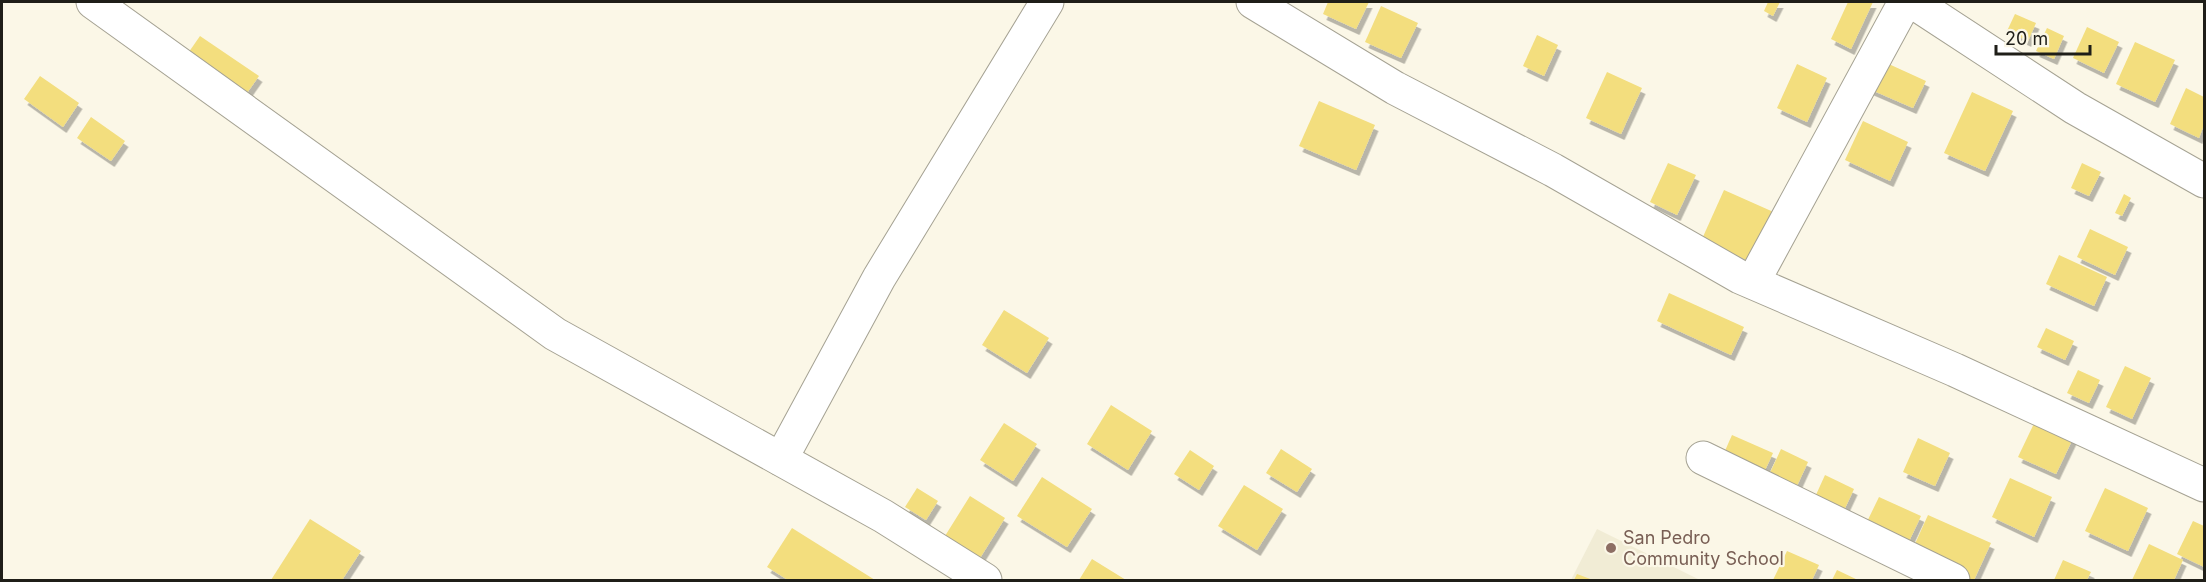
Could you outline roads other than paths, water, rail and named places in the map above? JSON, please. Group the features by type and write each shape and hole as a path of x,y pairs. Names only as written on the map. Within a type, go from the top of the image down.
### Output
{"street":[{"path":"93,2 555,334 883,516 985,580"},
{"path":"781,459 879,278 1047,2"},
{"path":"1253,2 1395,88 1553,170 1753,282 1955,370 2205,484"},
{"path":"1753,282 1905,2"},
{"path":"1913,2 2075,108 2205,181"},
{"path":"1703,458 1953,580"}],"place":[{"name":"San Pedro Community School","path":"1611,548"}]}
